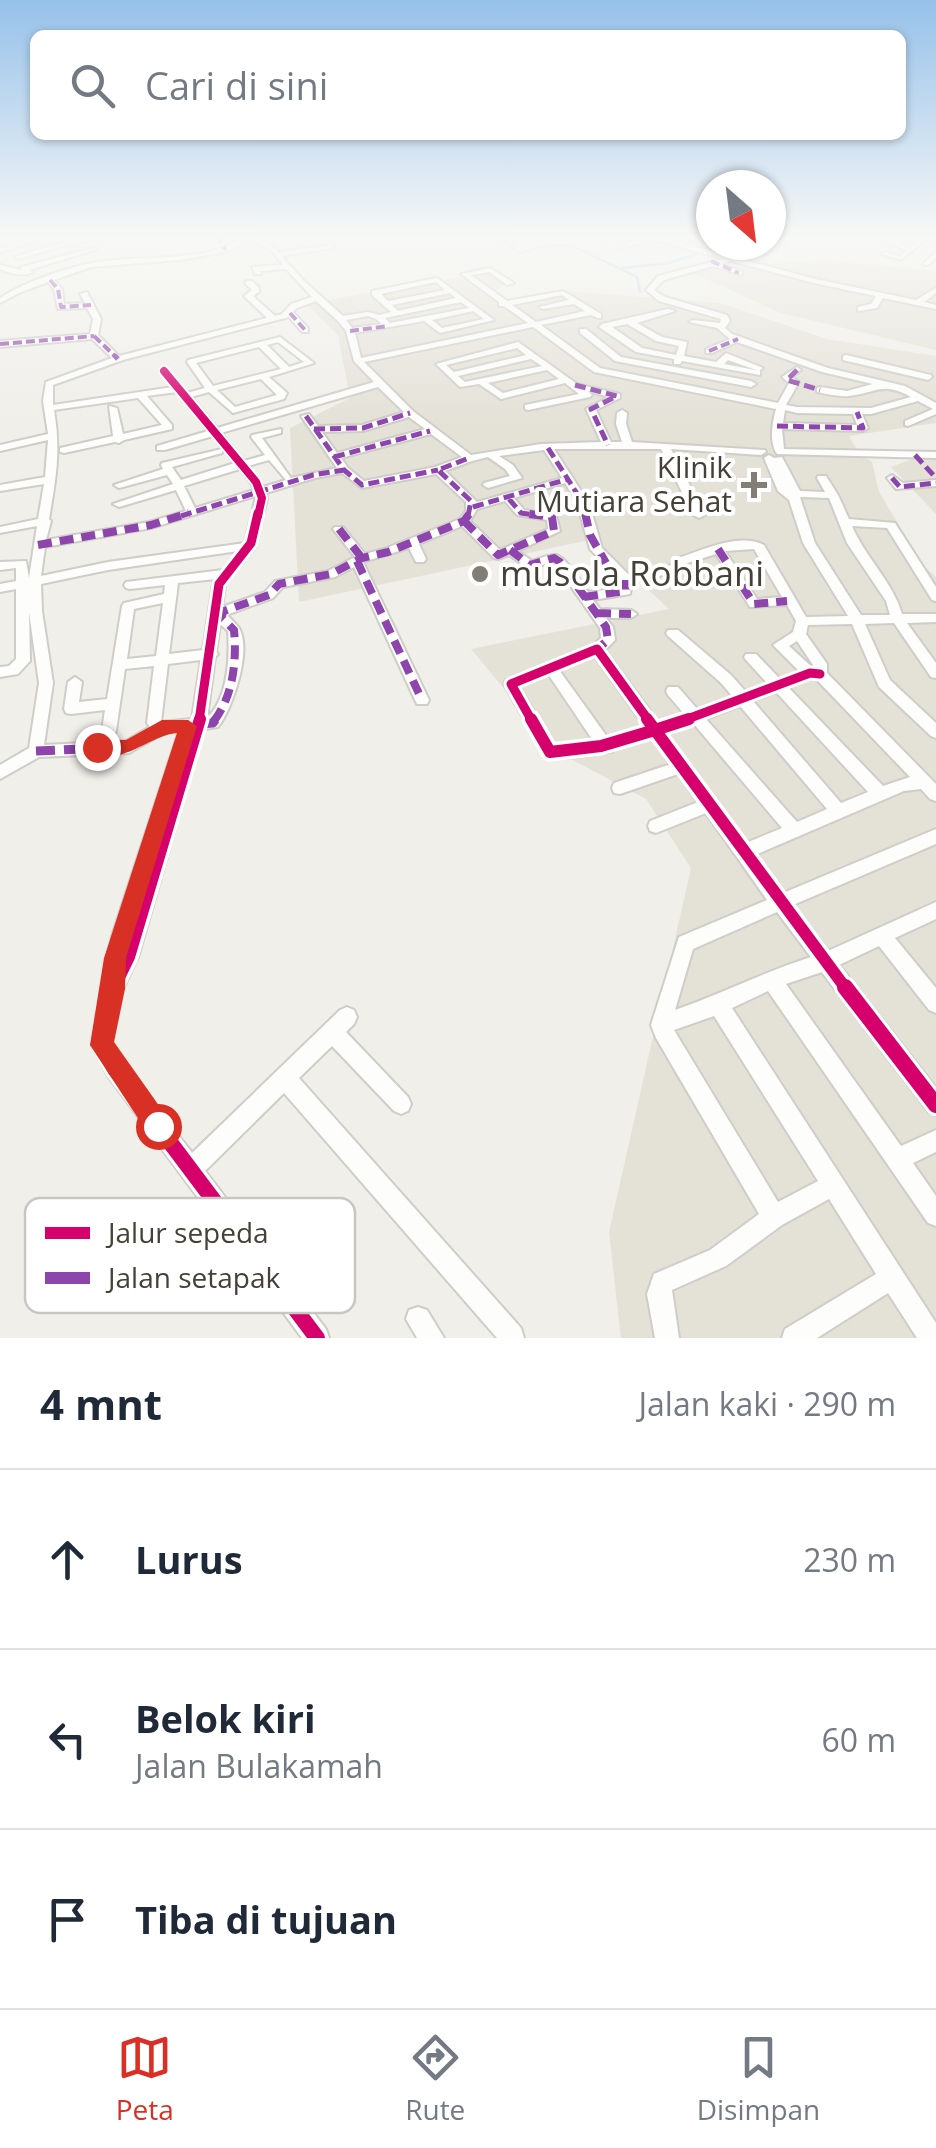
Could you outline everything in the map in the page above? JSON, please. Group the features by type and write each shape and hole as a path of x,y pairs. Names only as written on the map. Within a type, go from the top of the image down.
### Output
{"street":[{"path":"59,297 61,307 91,305"},
{"path":"86,297 96,319 94,336"},
{"path":"250,297 273,319"},
{"path":"0,672 14,670 23,661 29,582 44,520 54,436 46,395 50,382 118,359 273,319 318,297"},
{"path":"319,297 350,331 358,359 380,383 430,431 470,458"},
{"path":"380,297 385,304 440,331 490,320 460,297"},
{"path":"385,304 419,297"},
{"path":"494,297 598,370 782,408 857,412 920,397"},
{"path":"340,319 524,297"},
{"path":"571,297 594,312 606,326 639,350 757,373 749,388 618,358 583,331 606,326 665,315"},
{"path":"659,297 724,318 721,326"},
{"path":"861,310 874,306 879,297"},
{"path":"888,297 936,306"},
{"path":"917,303 925,297"},
{"path":"890,311 901,300"},
{"path":"543,308 576,301"},
{"path":"350,331 421,320 468,304"},
{"path":"339,354 358,359 407,352 594,312"},
{"path":"290,313 305,330"},
{"path":"379,316 388,326"},
{"path":"631,322 659,340 685,345 662,384"},
{"path":"693,322 721,326"},
{"path":"721,326 722,333 802,367 880,368 936,409 908,423"},
{"path":"0,344 94,336 118,359"},
{"path":"709,351 738,339"},
{"path":"50,408 212,390 262,376 287,370 310,362 284,340 261,344 213,356 190,364 212,390 231,410 283,396 262,376 238,350"},
{"path":"261,344 287,370"},
{"path":"528,407 587,396 571,383 544,366 516,344 440,364 462,385 485,386 501,396 571,383 617,396 591,409 608,444"},
{"path":"213,356 258,404"},
{"path":"451,375 531,356"},
{"path":"454,396 577,356"},
{"path":"846,358 928,377"},
{"path":"802,367 786,378 794,382 782,408 772,453 784,490 795,496 833,495"},
{"path":"832,369 872,378 880,368"},
{"path":"820,390 848,394 880,368"},
{"path":"164,371 262,498 250,546 226,574 216,593 211,654 193,726 130,957 114,989 102,1045 211,1198"},
{"path":"160,448 380,383"},
{"path":"64,450 169,427 143,398"},
{"path":"112,408 119,440"},
{"path":"776,430 863,428 857,412"},
{"path":"314,429 360,428 410,413"},
{"path":"622,413 621,424 629,446"},
{"path":"306,416 344,470 369,487 490,454 608,444 936,456"},
{"path":"278,431 256,437 287,478"},
{"path":"334,457 430,431"},
{"path":"0,448 54,436"},
{"path":"664,447 700,515"},
{"path":"548,448 583,503 596,550 626,580 626,590 584,596"},
{"path":"191,510 166,465 218,451"},
{"path":"488,486 517,478 510,466 490,454"},
{"path":"892,478 900,487 936,480 915,455"},
{"path":"119,504 271,456"},
{"path":"196,457 223,499"},
{"path":"38,544 152,526 313,475 344,470"},
{"path":"438,470 473,506"},
{"path":"119,484 170,471"},
{"path":"822,478 892,600 897,618 936,673"},
{"path":"0,774 36,751 128,746 162,727 193,726 218,719 232,668 236,634 222,617 224,611 269,595 279,584 331,574 464,521 473,506 568,479"},
{"path":"0,488 49,480"},
{"path":"795,496 809,542 856,618 884,683 936,732"},
{"path":"464,521 498,554 556,527 552,517 521,512 509,498"},
{"path":"844,522 893,518 936,597"},
{"path":"0,530 44,520"},
{"path":"339,529 360,560 422,700"},
{"path":"412,541 420,558"},
{"path":"510,550 530,565 554,558 597,613 609,635 605,646 511,684 550,752 565,754 607,748 654,728 815,674 820,664 758,545 718,549 679,562 677,568 626,580"},
{"path":"0,588 250,546"},
{"path":"718,549 754,604 787,600"},
{"path":"0,566 22,564 29,582 46,676 36,751"},
{"path":"920,570 936,581"},
{"path":"130,585 226,574"},
{"path":"154,724 172,580"},
{"path":"109,731 128,606 170,597"},
{"path":"597,613 631,614"},
{"path":"930,788 780,644 800,627 856,618 936,618"},
{"path":"673,633 726,679 739,700 838,811"},
{"path":"597,649 780,903 936,1105"},
{"path":"118,665 211,654"},
{"path":"751,658 881,795"},
{"path":"550,668 607,748"},
{"path":"75,682 71,709 113,703"},
{"path":"673,691 794,830"},
{"path":"620,788 680,766"},
{"path":"745,850 902,785 930,788"},
{"path":"656,826 709,804"},
{"path":"774,1216 661,1026 685,942 936,836"},
{"path":"661,1026 933,916"},
{"path":"882,936 936,1003"},
{"path":"771,979 936,1215"},
{"path":"718,1005 931,1338"},
{"path":"190,1170 340,1024 401,1104"},
{"path":"285,1078 512,1337"},
{"path":"898,1158 936,1141"},
{"path":"667,1338 659,1294 662,1282 718,1258 774,1216 834,1184"},
{"path":"794,1338 892,1278"},
{"path":"298,1313 317,1338"}],"shaded area":[{"path":"344,297 504,297 510,302 533,297 648,297 720,303 827,339 936,356 936,423 849,436 859,454 872,462 879,492 924,566 936,577 936,1338 621,1338 609,1232 691,868 646,799 556,751 471,649 669,609 594,539 299,602 290,428 350,398 338,335 306,304"},
{"path":"747,297 936,297 936,350 781,313"},
{"path":"936,450 936,514 891,467"}],"marked path":[{"path":"59,297 61,307 91,305"},
{"path":"290,313 305,330"},
{"path":"350,331 388,326"},
{"path":"94,336 118,359"},
{"path":"0,344 94,336"},
{"path":"709,351 738,339"},
{"path":"797,370 787,380 820,390"},
{"path":"575,385 617,396 591,409 608,445"},
{"path":"777,426 863,428 857,412"},
{"path":"314,429 363,428 410,413"},
{"path":"306,416 344,470 362,485 438,470"},
{"path":"334,457 430,431"},
{"path":"548,448 583,503 590,535 606,563"},
{"path":"915,455 936,478"},
{"path":"36,751 129,747 162,727 213,723 229,692 234,666 234,630 221,617 224,611 269,595 279,584 331,574 362,558 388,552 464,521 472,511 471,501 438,470 469,458"},
{"path":"38,545 151,525 313,475 344,470"},
{"path":"892,478 900,487 936,483"},
{"path":"473,507 568,479"},
{"path":"464,521 498,555 554,531 552,517 521,513 509,499"},
{"path":"339,529 362,558"},
{"path":"718,549 754,604 787,601"},
{"path":"510,550 530,565 554,558 560,562 606,627 608,640 597,649"},
{"path":"357,561 422,700"},
{"path":"584,597 626,591 626,580"},
{"path":"597,613 631,614"}],"cycle path":[{"path":"164,371 256,482 262,498 251,543 219,584 200,718 129,957 113,989 102,1045 115,1069 212,1198"},
{"path":"820,674 810,673 718,709 677,723 637,736 570,752 550,752 511,684 597,649 780,903 936,1105"},
{"path":"298,1313 317,1338"}],"place":[{"name":"Klinik Mutiara Sehat","path":"754,485"},
{"name":"musola Robbani","path":"480,574"}],"route":[{"path":"97,747 138,744 162,727 188,726 115,958 114,989 102,1045 158,1126"}]}
